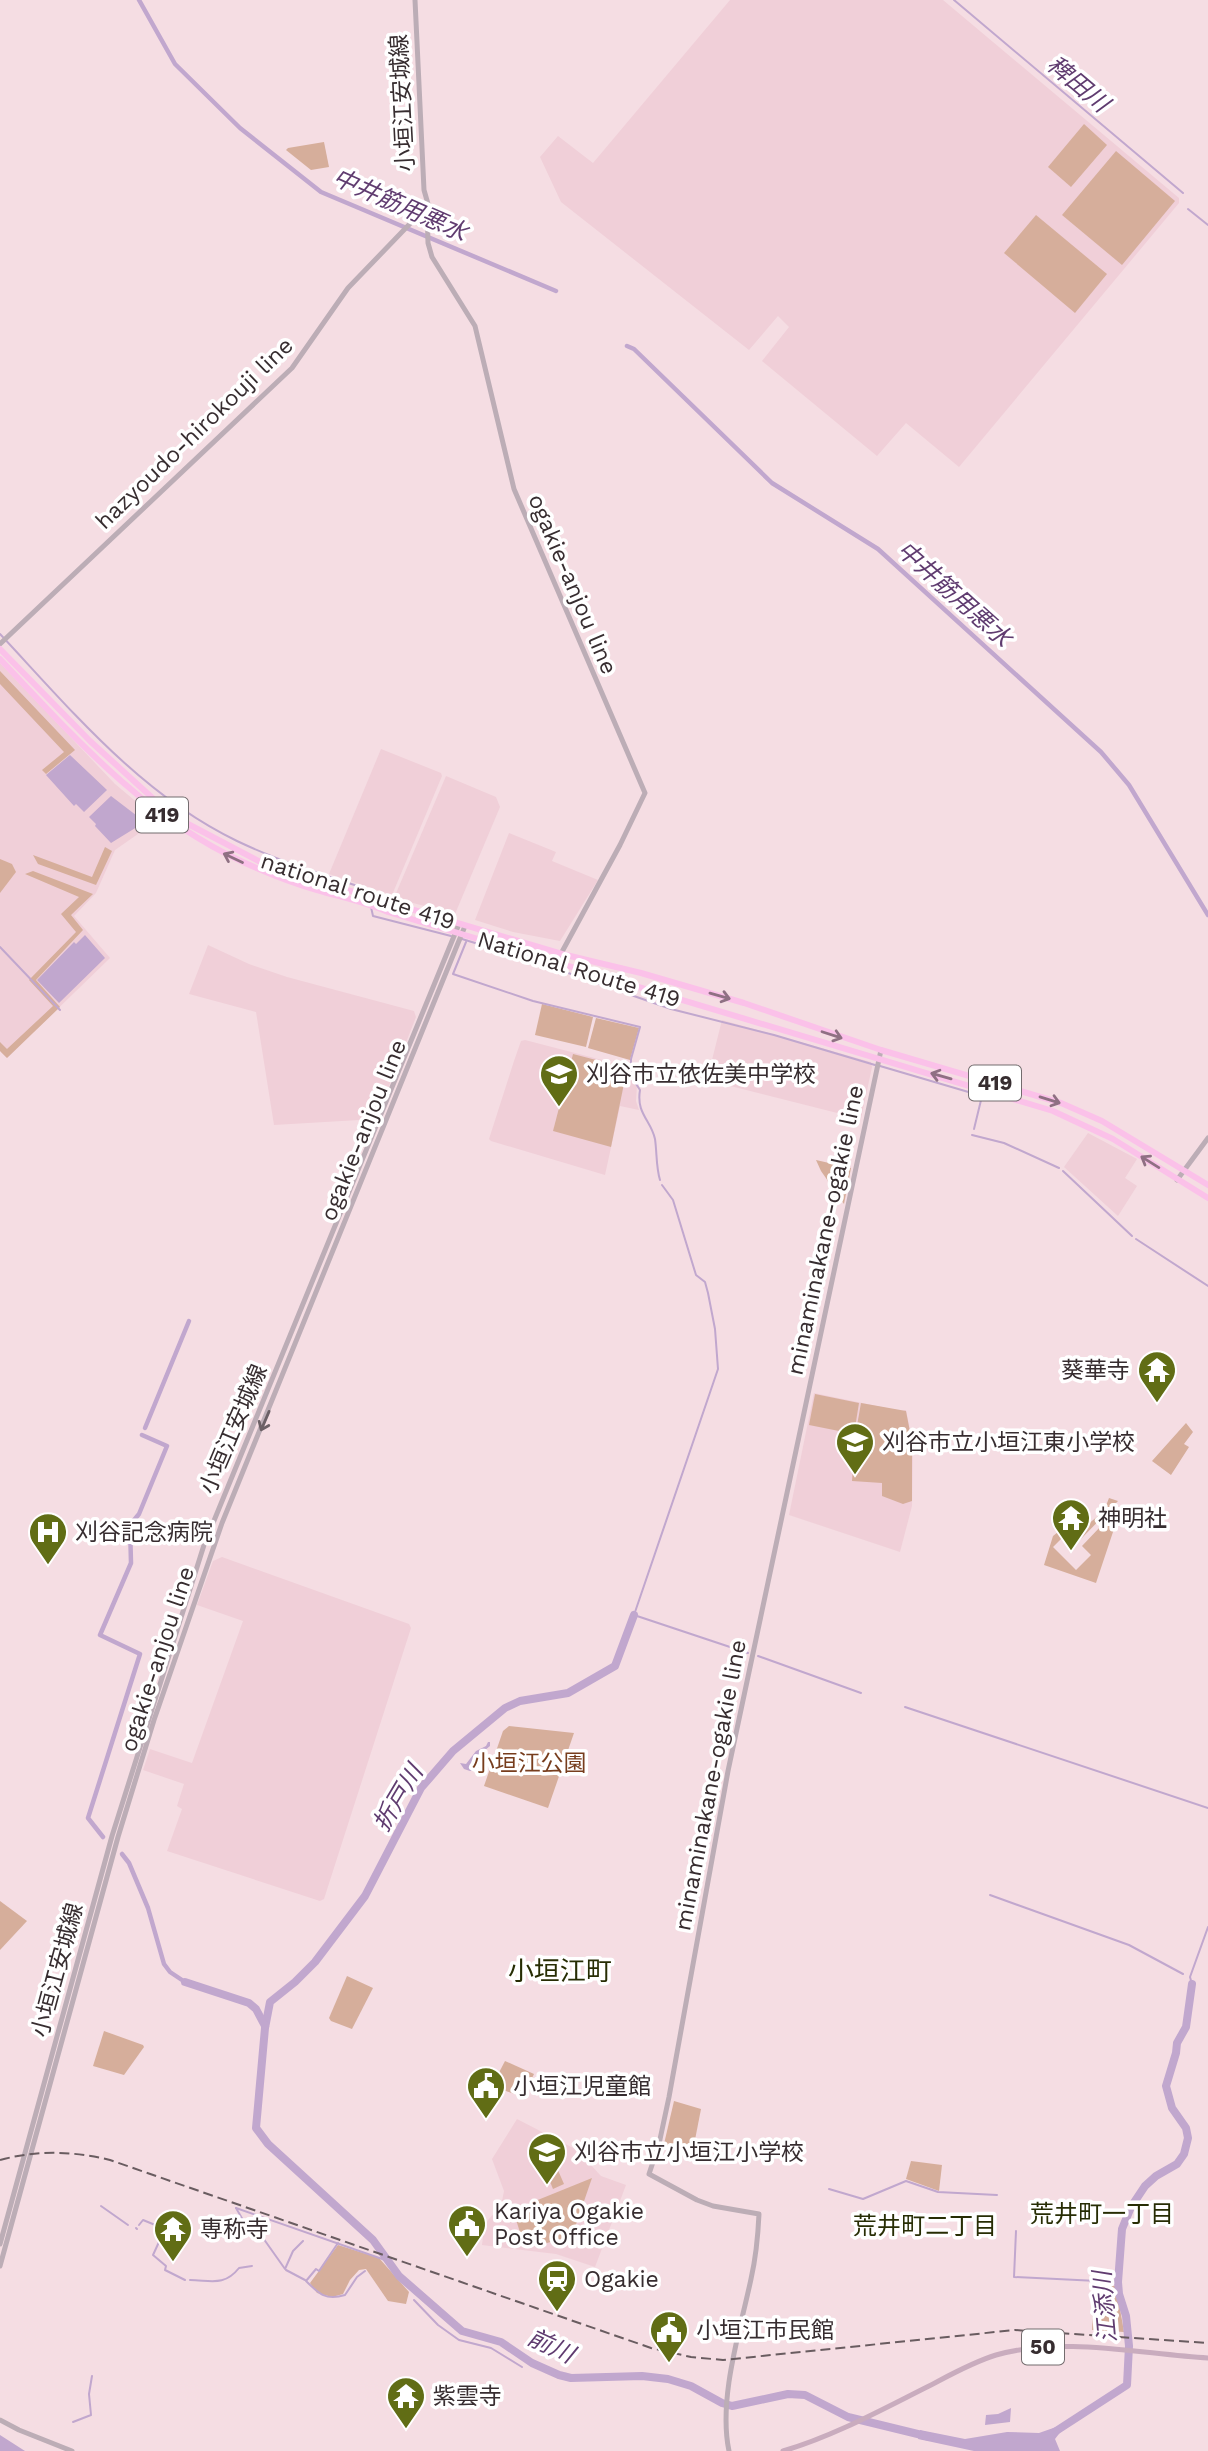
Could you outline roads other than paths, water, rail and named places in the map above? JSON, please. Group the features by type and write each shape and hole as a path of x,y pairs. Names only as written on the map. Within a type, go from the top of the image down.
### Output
{"highway":[{"name":"national route 419","path":"2,643 127,777 158,803 188,824 270,867 369,901"},
{"name":"National Route 419","path":"0,659 120,782 220,852 314,890 369,901 771,1028 1052,1111 1113,1139 1208,1198"},
{"name":"national route 419","path":"461,929 641,973 1082,1111 1208,1185"}],"main road":[{"name":"小垣江安城線","path":"415,0 424,190 427,205"},
{"name":"hazyoudo-hirokouji line","path":"2,643 292,368 348,288 427,205"},
{"name":"ogakie-anjou line","path":"427,205 428,238 432,257 475,327 514,489 645,793 557,961"},
{"name":"小垣江安城線","path":"0,2244 112,1836 204,1545 461,929"},
{"name":"ogakie-anjou line","path":"0,2266 118,1837 154,1720 217,1535 461,929"},
{"name":"minaminakane-ogakie line","path":"729,2451 725,2411 734,2352 756,2256 759,2214 713,2206 649,2174 659,2144 669,2097 720,1810 881,1050"},
{"path":"1177,1180 1208,1138"},
{"name":"50","path":"783,2451 827,2437 965,2367 995,2356 1048,2346 1208,2358"},
{"path":"0,2420 72,2451"}],"waterway":[{"name":"中井筋用悪水","path":"139,0 175,64 240,128 321,192 556,291"},
{"name":"稗田川","path":"954,0 1183,193"},
{"name":"稗田川","path":"1188,209 1208,225"},
{"name":"中井筋用悪水","path":"627,346 634,349 772,483 878,549 1101,752 1129,785 1208,915"},
{"path":"0,634 109,749 169,800 237,841 285,861 367,889 368,895"},
{"path":"371,907 373,916 451,936"},
{"path":"462,939 671,1009 774,1035 875,1065"},
{"path":"466,942 453,974 533,1001 640,1027 631,1059 631,1076 640,1090 640,1105 655,1139 660,1180"},
{"path":"0,947 60,1010"},
{"path":"880,1066 982,1096 974,1129"},
{"path":"972,1135 1004,1143 1059,1168"},
{"path":"1063,1171 1132,1236"},
{"path":"662,1185 673,1200 696,1275 705,1282 715,1329 718,1369 634,1615 748,1653"},
{"path":"1136,1239 1208,1286"},
{"path":"145,1428 189,1321"},
{"path":"103,1837 88,1818 140,1654 100,1635 131,1563 130,1525 139,1514 167,1446 142,1435"},
{"name":"前川","path":"634,1615 615,1666 568,1693 520,1701 505,1708 453,1751 421,1788 365,1896 315,1962 270,2002 256,2128 268,2144 373,2240 399,2276 462,2331 501,2342 532,2363 571,2378 642,2376 668,2379 691,2386 732,2406 788,2394 805,2395 848,2417 930,2437"},
{"path":"758,1656 861,1693"},
{"path":"905,1707 1208,1808"},
{"path":"122,1854 129,1863 148,1908 164,1964 170,1972 185,1982"},
{"path":"990,1895 1129,1945 1183,1974"},
{"path":"1192,1984 1190,1977 1208,1927"},
{"path":"185,1982 249,2003 256,2009 265,2026"},
{"name":"江添川","path":"1045,2451 1053,2433 1127,2385 1129,2346 1126,2316 1118,2282 1122,2229 1131,2207 1145,2186 1177,2164 1184,2154 1188,2138 1186,2128 1172,2108 1166,2086 1177,2043 1186,2027 1192,1984"},
{"path":"829,2189 863,2199 906,2181 938,2192 997,2195"},
{"path":"101,2206 128,2225"},
{"path":"236,2208 388,2261"},
{"path":"236,2208 243,2220 256,2228 285,2269 293,2251 303,2241"},
{"path":"139,2225 143,2220 165,2229 153,2255 166,2266 165,2270 185,2280"},
{"path":"1016,2231 1014,2277 1118,2282"},
{"path":"338,2243 319,2271 316,2269 306,2281 323,2295 338,2297 345,2295 357,2277 365,2271"},
{"path":"190,2280 222,2280 239,2268 252,2266"},
{"path":"286,2270 305,2280"},
{"path":"414,2300 438,2325 459,2340 491,2348 522,2367"},
{"path":"73,2422 91,2415 89,2394 92,2376"}],"railway":[{"path":"0,2160 55,2153 110,2160 651,2348 691,2357 723,2360 1015,2330 1208,2343"}],"place":[{"name":"刈谷市立依佐美中学校","path":"559,1108"},
{"name":"葵華寺","path":"1157,1404"},
{"name":"刈谷市立小垣江東小学校","path":"855,1476"},
{"name":"神明社","path":"1071,1552"},
{"name":"刈谷記念病院","path":"48,1566"},
{"name":"小垣江児童館","path":"486,2120"},
{"name":"刈谷市立小垣江小学校","path":"547,2186"},
{"name":"Kariya Ogakie Post Office","path":"467,2258"},
{"name":"専称寺","path":"173,2263"},
{"name":"Ogakie","path":"557,2313"},
{"name":"小垣江市民館","path":"669,2364"},
{"name":"紫雲寺","path":"406,2430"}],"district":[{"name":"小垣江町","path":"560,1971"},
{"name":"荒井町一丁目","path":"1102,2214"},
{"name":"荒井町二丁目","path":"925,2226"}],"park label":[{"name":"小垣江公園","path":"529,1763"}],"water label":[{"name":"折戸川","path":"398,1798"}]}
